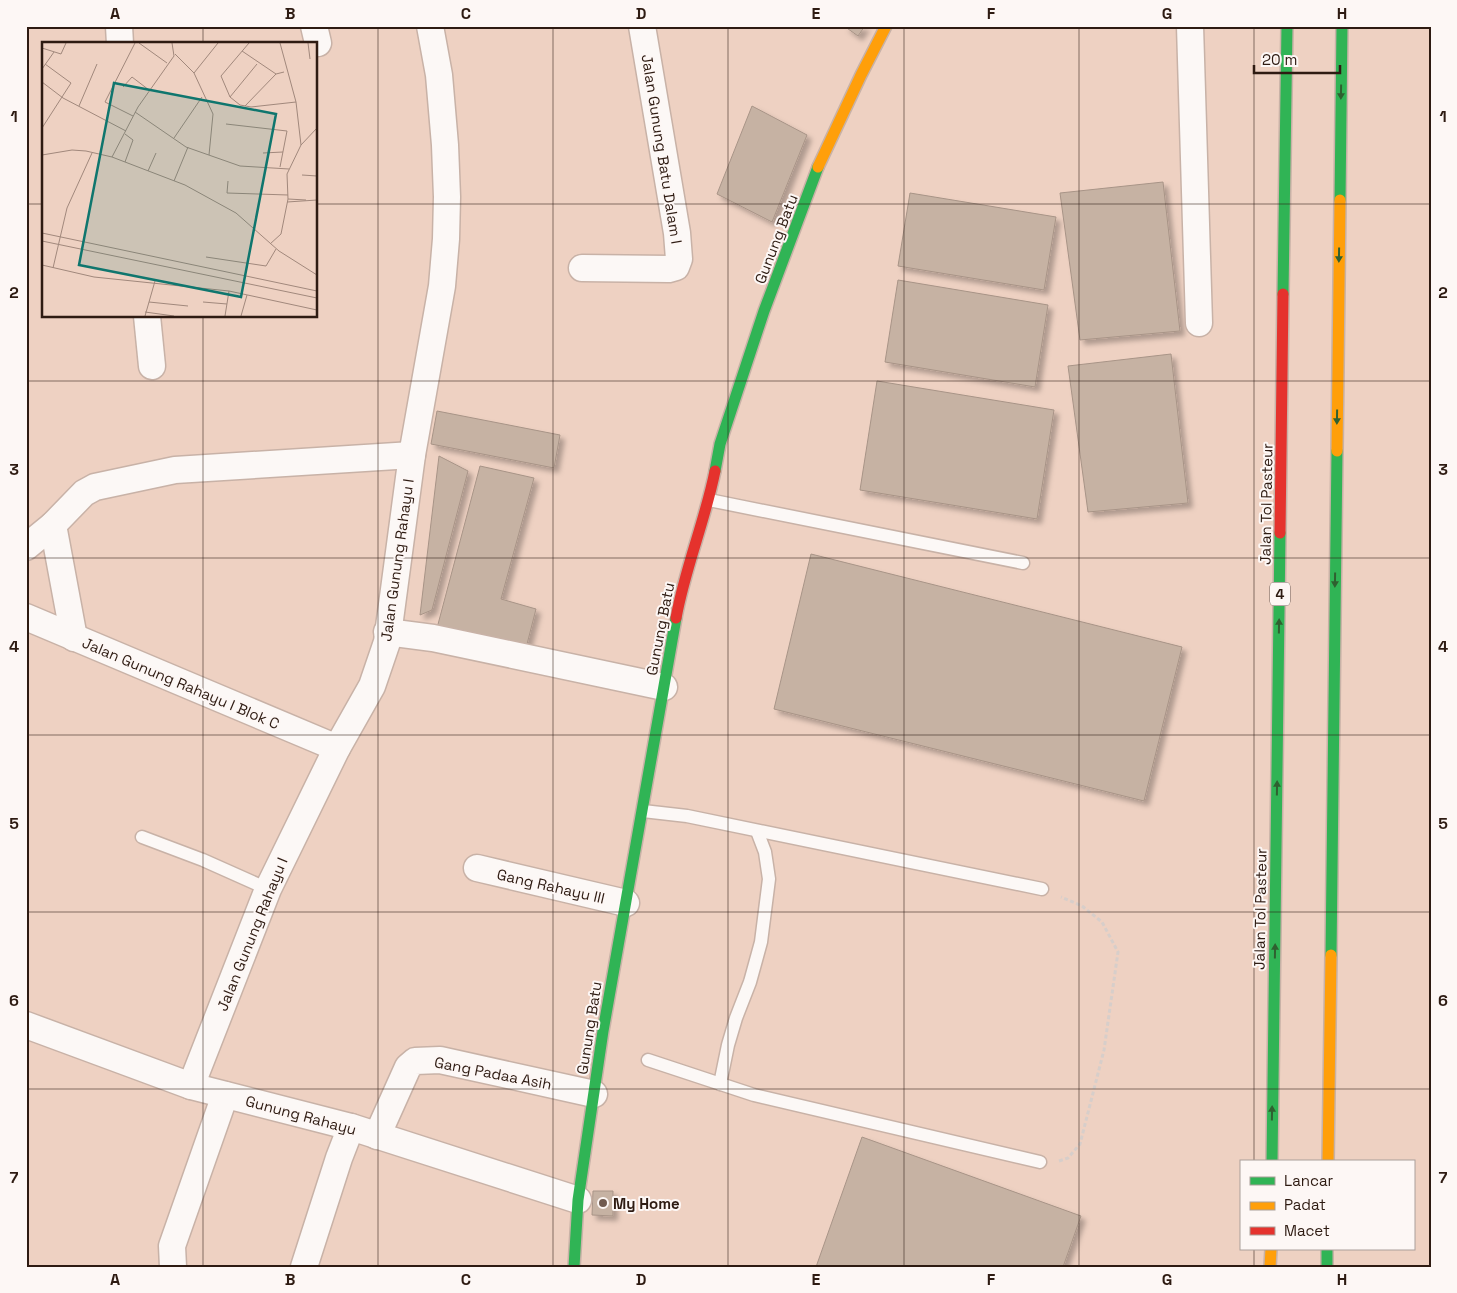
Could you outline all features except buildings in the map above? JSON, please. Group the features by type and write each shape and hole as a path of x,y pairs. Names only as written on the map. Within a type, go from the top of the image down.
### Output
{"main road":[{"name":"Gunung Batu","path":"574,1267 578,1200 603,1031 680,594 709,500 720,444 774,284 820,163 886,26"},
{"name":"Jalan Tol Pasteur","path":"1272,1160 1287,26"},
{"path":"1328,1160 1342,26"},
{"path":"1270,1250 1270,1267"},
{"path":"1327,1250 1327,1267"}],"street":[{"path":"119,26 120,42"},
{"name":"Jalan Gunung Rahayu I","path":"191,1086 268,889 337,748 372,686 387,642 412,455 442,286 446,231 447,197 440,75 430,26"},
{"name":"Jalan Gunung Batu Dalam I","path":"582,268 669,270 676,267 679,259 677,233 642,26"},
{"path":"1190,26 1199,323"},
{"path":"146,318 152,366"},
{"path":"26,547 53,525 90,488 175,470 412,455"},
{"path":"53,525 74,638"},
{"name":"Jalan Gunung Rahayu I Blok C","path":"26,617 337,748"},
{"path":"387,632 433,638 664,687"},
{"name":"Gang Rahayu III","path":"476,868 626,903"},
{"name":"Gunung Rahayu","path":"26,1025 191,1086 352,1127 578,1200"},
{"name":"Gang Padaa Asih","path":"377,1136 408,1067 415,1061 440,1060 594,1094"},
{"path":"174,1267 172,1265 172,1246 225,1095"},
{"path":"304,1267 339,1158 352,1127"}],"lane":[{"path":"709,500 1023,563"},
{"path":"643,811 687,816 1042,889"},
{"path":"720,1084 728,1045 750,982 762,932 769,880 765,852 756,831"},
{"path":"142,837 203,860 268,889"},
{"path":"648,1060 754,1095 1040,1162"}],"path":[{"path":"1040,1162 1056,1163 1068,1158 1080,1144 1104,1050 1118,952 1102,922 1082,906 1042,889"}],"traffic: fast":[{"path":"1283,294 1287,26"},
{"path":"1340,200 1342,26"},
{"path":"715,471 720,444 764,311 818,167"},
{"path":"1331,955 1337,451"},
{"path":"1272,1160 1280,533"},
{"path":"574,1267 578,1200 603,1031 676,618"},
{"path":"1327,1250 1327,1267"}],"traffic: slow":[{"path":"818,167 886,26"},
{"path":"1337,451 1340,200"},
{"path":"1328,1160 1331,955"},
{"path":"1270,1267 1271,1250"}],"traffic: jam":[{"path":"1280,533 1283,294"},
{"path":"676,618 684,581 715,471"}],"place":[{"name":"My Home","path":"603,1203"}]}
